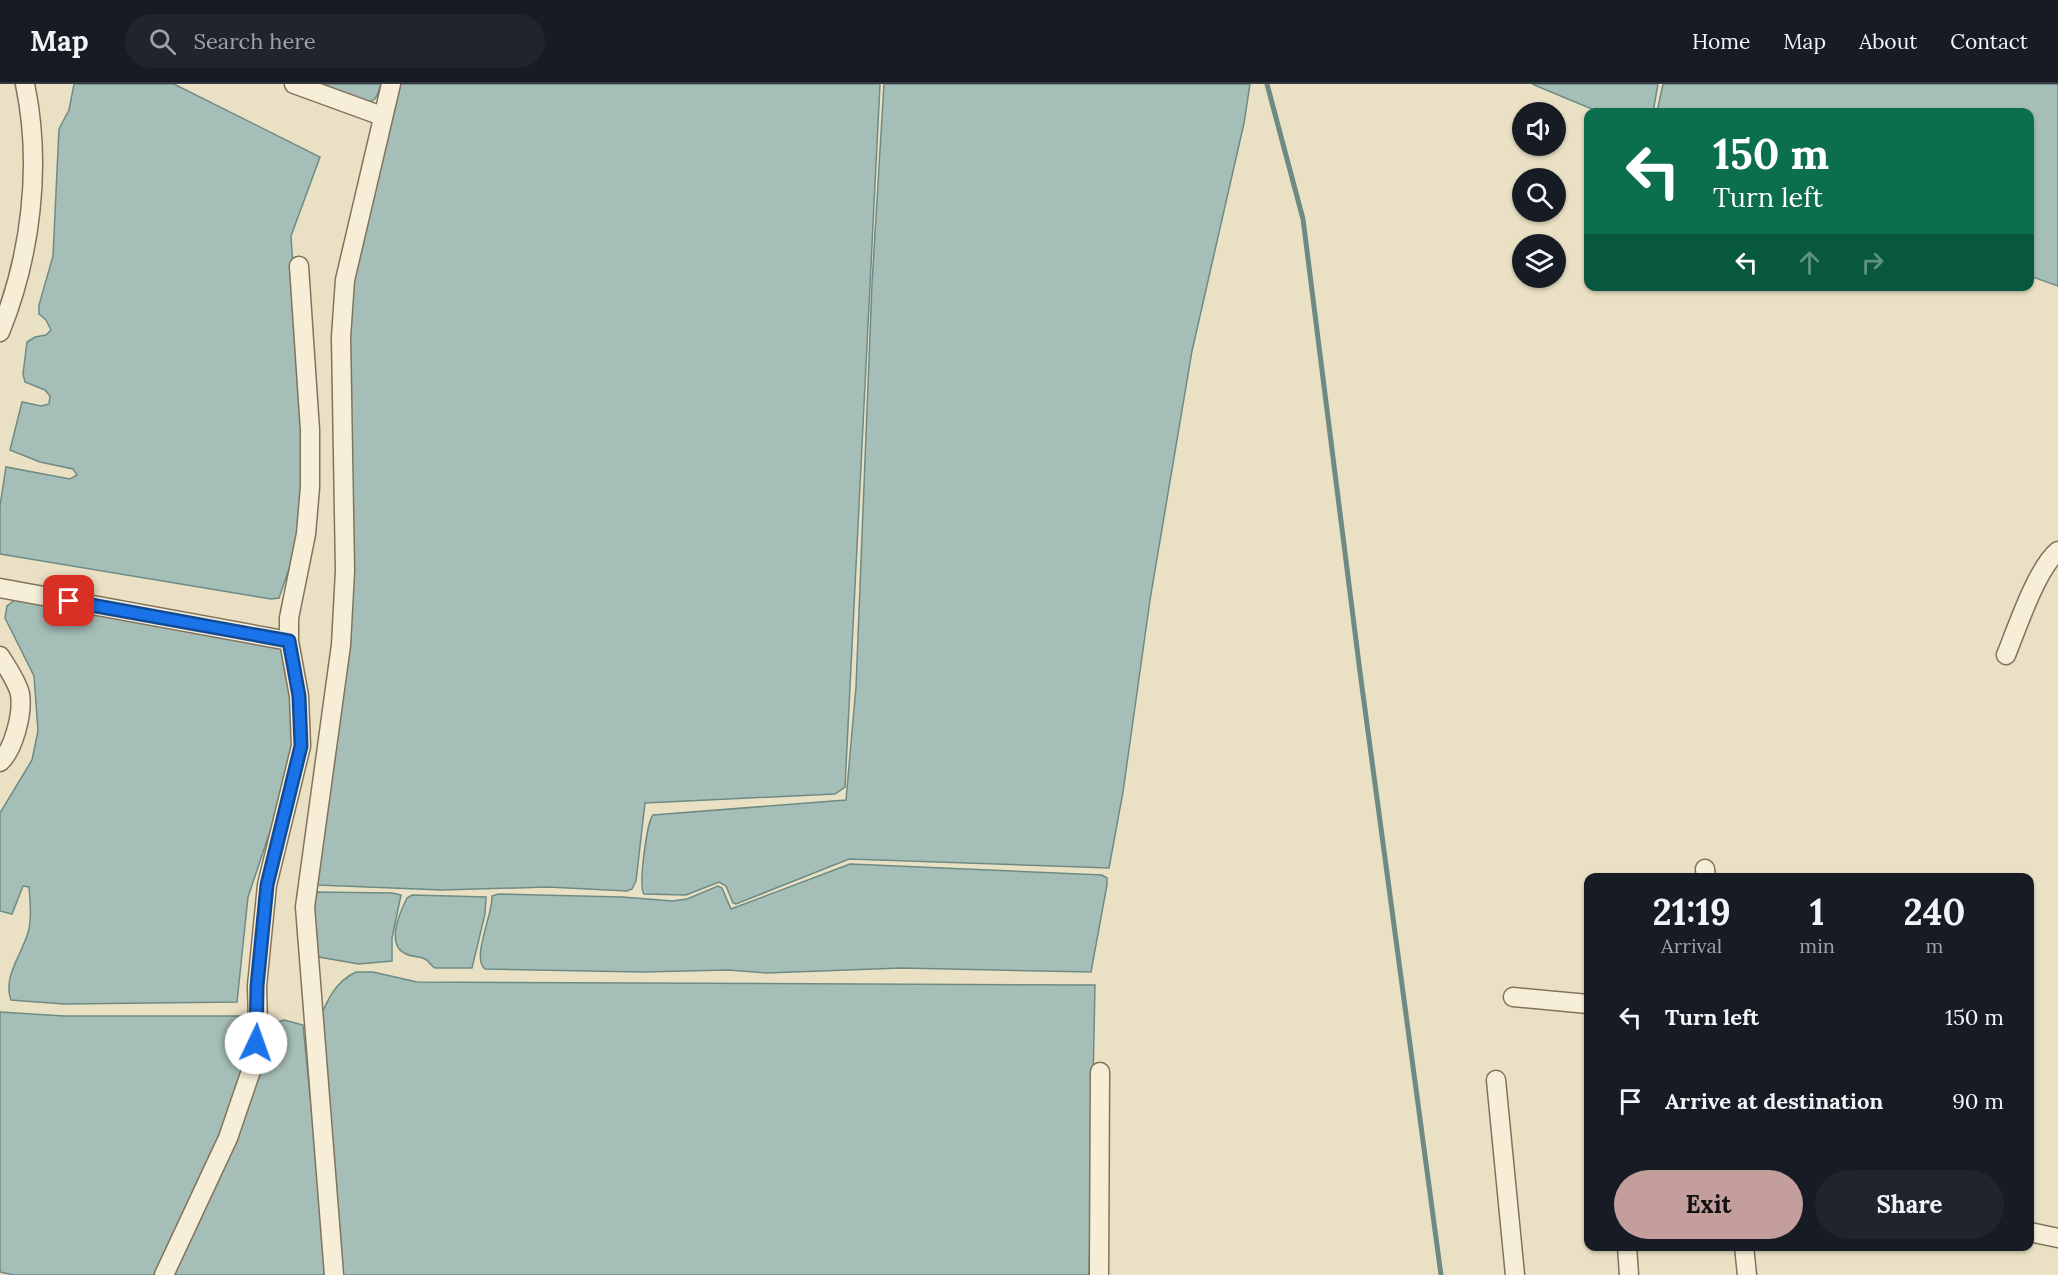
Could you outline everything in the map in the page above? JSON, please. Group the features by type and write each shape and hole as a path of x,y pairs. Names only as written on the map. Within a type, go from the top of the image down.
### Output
{"street":[{"path":"0,332 19,272 34,171 25,84"},
{"path":"294,84 382,116"},
{"path":"334,1275 305,907 341,645 345,571 341,337 345,280 391,84"},
{"path":"164,1275 228,1138 254,1062 258,1023 257,986 267,885 301,746 299,696 289,641 289,618 306,534 310,487 310,418 299,266"},
{"path":"2006,655 2041,573 2049,558 2058,551"},
{"path":"0,588 289,641"},
{"path":"0,656 20,693 19,715 13,737 0,762"},
{"path":"1514,997 1584,1004"},
{"path":"1099,1275 1100,1072"},
{"path":"1496,1080 1515,1275"},
{"path":"2034,1233 2058,1238"},
{"path":"1627,1251 1629,1275"},
{"path":"1745,1251 1747,1275"}],"water":[{"path":"74,84 174,84 320,157 291,236 303,422 302,510 291,563 279,598 271,599 0,554 0,506 6,467 70,479 77,475 73,469 40,462 10,450 22,402 41,406 49,404 50,396 45,390 25,382 23,374 27,342 35,337 46,335 51,330 46,320 39,314 39,305 53,256 59,129 69,110"},
{"path":"301,84 381,84 376,98 372,101 357,102"},
{"path":"393,84 880,84 845,787 835,794 645,803 636,881 632,889 627,891 548,887 442,890 318,885 314,881 336,693 341,300"},
{"path":"884,84 1250,84 1244,123 1192,351 1150,600 1123,792 1109,868 849,859 736,904 733,903 726,886 719,882 686,895 644,894 642,880 644,854 653,815 846,800 856,687 872,284"},
{"path":"1532,84 1658,84 1654,108 1589,108"},
{"path":"1663,84 2058,84 2058,286 2034,277 2034,108 1658,108"},
{"path":"16,599 280,641 285,674 297,716 287,781 248,897 237,1002 64,1004 11,1000 9,982 29,929 30,902 29,887 23,886 12,914 0,911 0,813 32,760 38,731 34,676 5,618 7,606"},
{"path":"850,864 1102,875 1107,878 1107,885 1091,972 902,968 766,973 728,970 642,972 485,969 481,963 481,946 492,896 498,894 622,897 673,901 687,899 718,886 722,888 731,909"},
{"path":"313,892 401,895 392,938 392,961 359,964 313,956"},
{"path":"412,895 486,897 485,914 472,968 435,968 425,959 408,955 400,950 396,943 396,928 407,898"},
{"path":"356,972 373,972 417,982 1095,985 1089,1275 337,1275 317,1025 336,987"},
{"path":"0,1012 64,1016 245,1016 245,1078 163,1275 14,1275 0,1272"},
{"path":"284,1020 303,1025 328,1275 173,1275 267,1025"}],"waterway":[{"path":"1267,84 1303,219 1360,672 1441,1275"}],"route":[{"path":"69,601 289,641 299,696 301,746 267,885 257,986 256,1043"}]}
